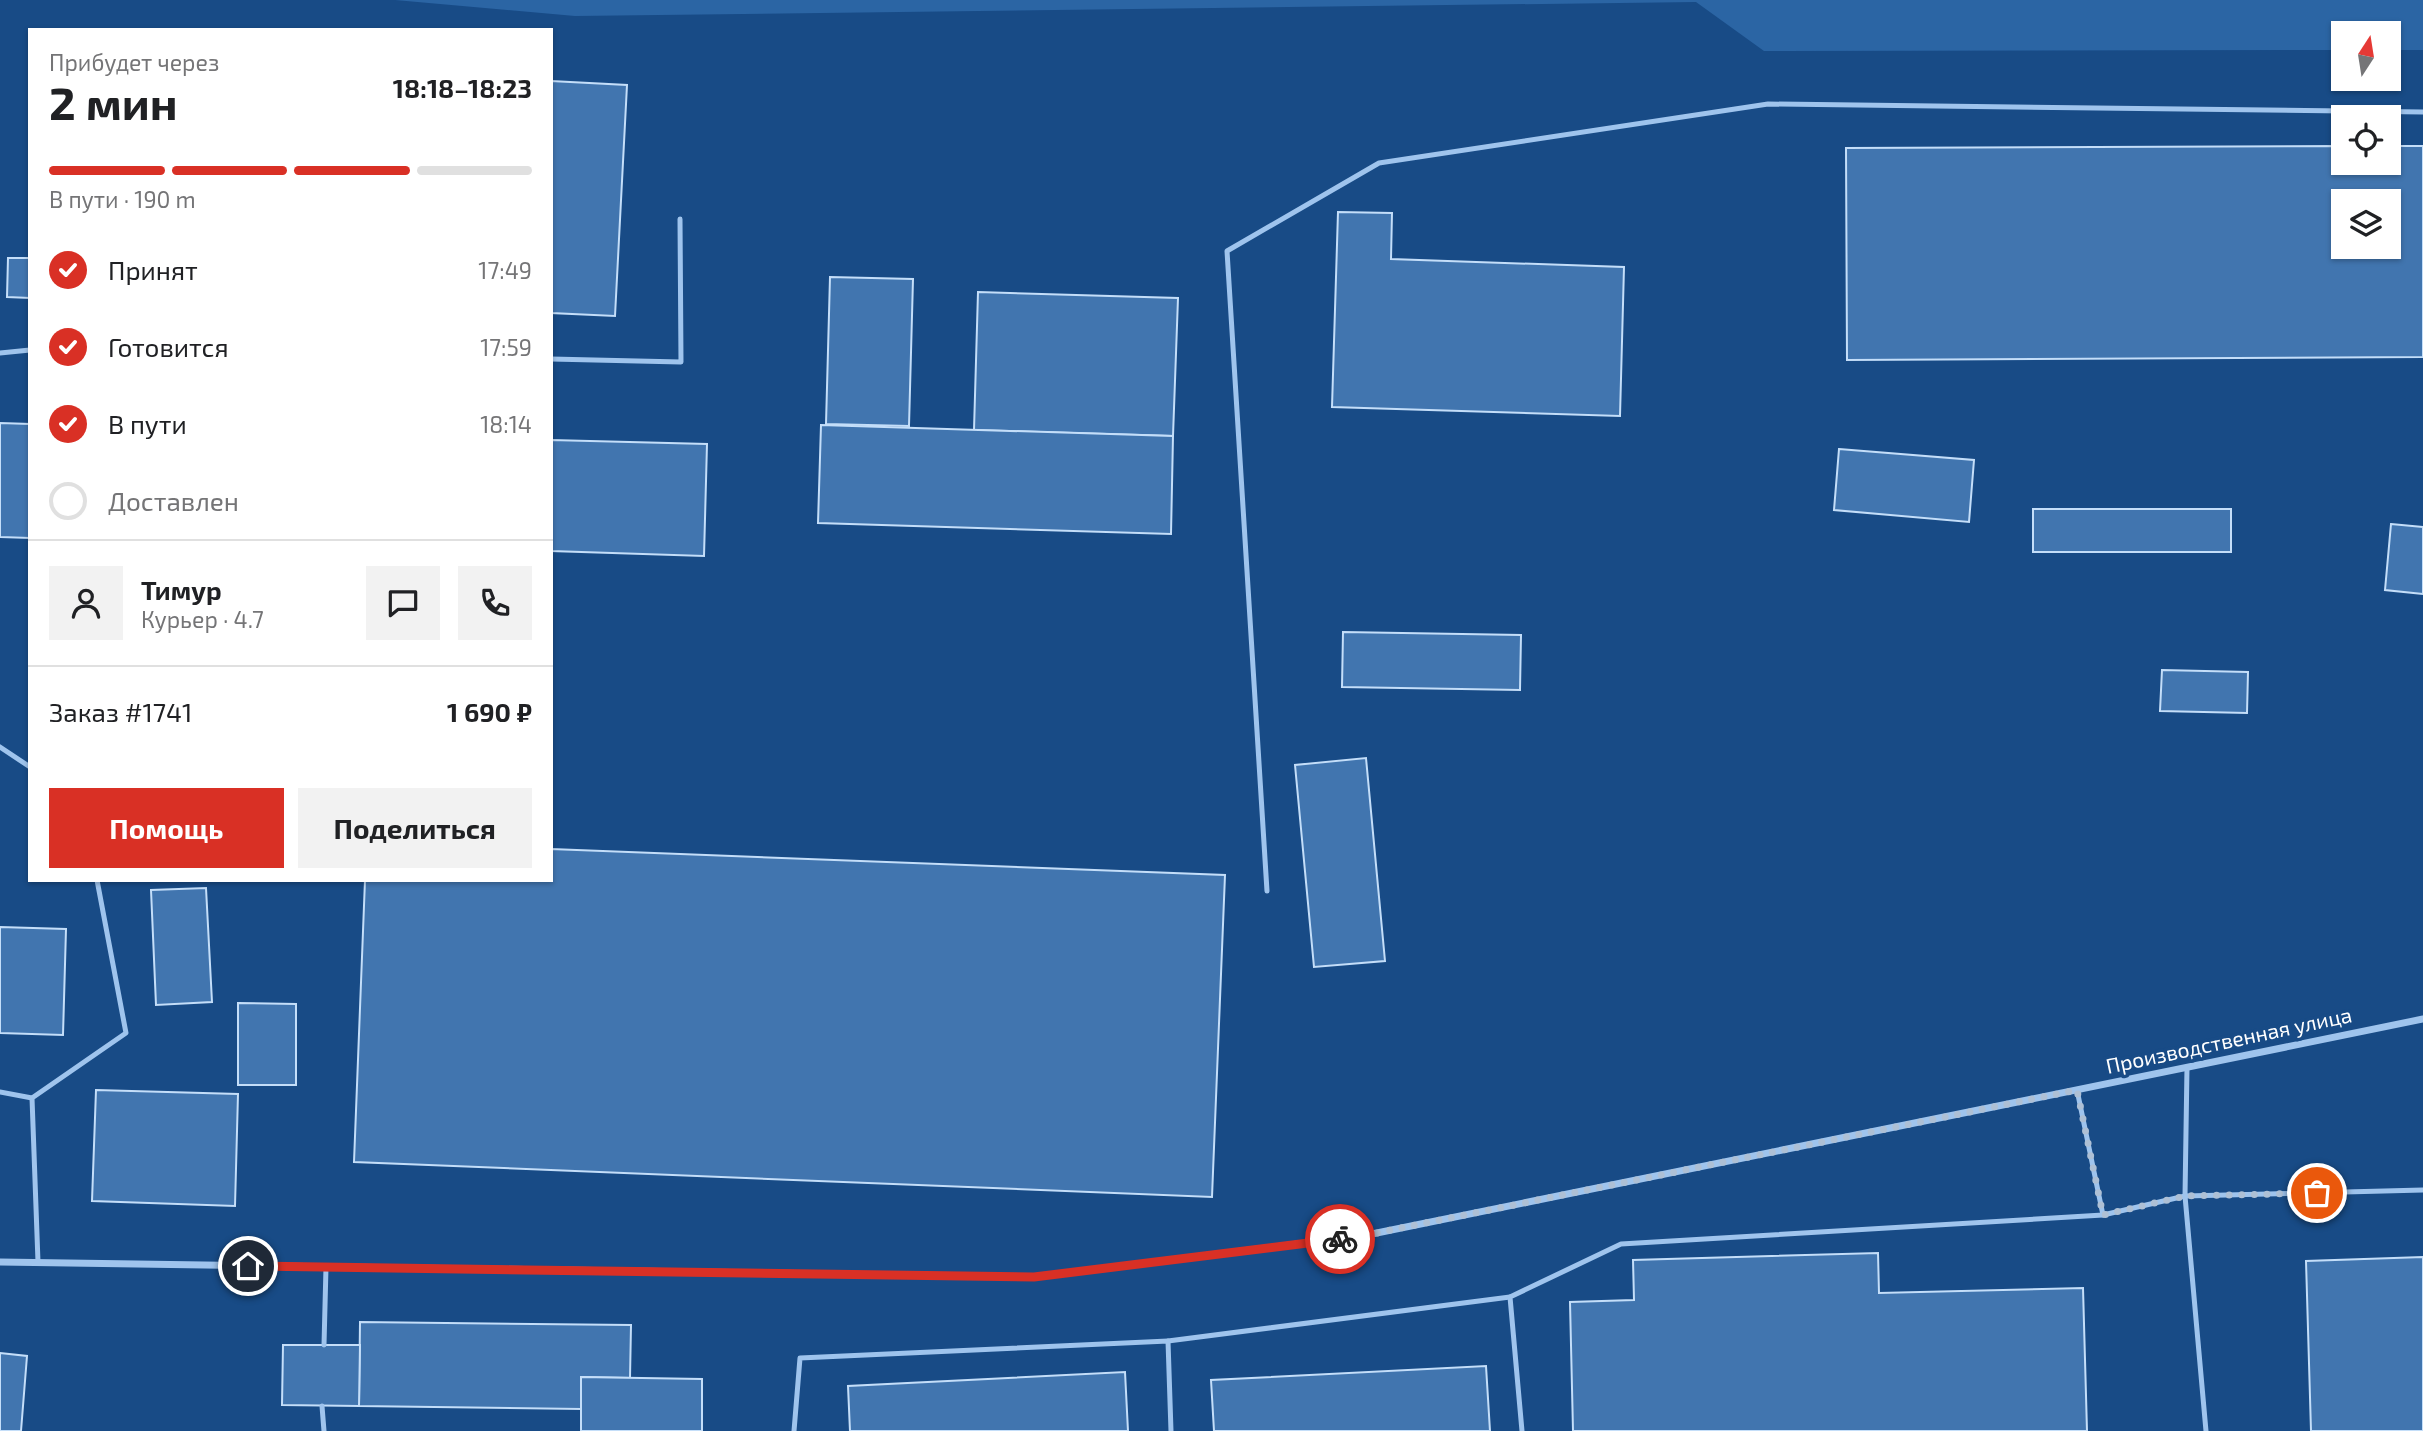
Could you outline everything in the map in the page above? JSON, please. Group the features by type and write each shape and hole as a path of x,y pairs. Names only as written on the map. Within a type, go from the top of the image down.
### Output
{"street":[{"name":"Производственная улица","path":"0,1262 1034,1277 1362,1236 2423,1019"}],"lane":[{"path":"1267,891 1227,251 1379,163 1769,104 2423,112"},
{"path":"553,359 681,362 680,219"},
{"path":"0,353 28,350"},
{"path":"0,747 28,766"},
{"path":"0,1092 32,1098 127,1033 97,882"},
{"path":"2187,1068 2185,1196 2206,1431"},
{"path":"2077,1090 2103,1215"},
{"path":"32,1098 38,1262"},
{"path":"794,1431 800,1358 1168,1340 1510,1297 1621,1244 2103,1215 2185,1196 2423,1190"},
{"path":"324,1345 326,1267"},
{"path":"1510,1297 1522,1431"},
{"path":"1168,1340 1171,1431"},
{"path":"322,1406 324,1431"}],"shaded area":[{"path":"395,0 2423,0 2423,50 2401,50 2401,21 2331,21 2331,50 1764,51 1696,2 575,16"}],"building":[{"path":"553,81 627,85 615,316 553,313"},
{"path":"2331,146 2331,175 2401,175 2401,146 2423,146 2423,357 1847,360 1846,148"},
{"path":"1338,212 1392,213 1391,259 1624,267 1620,416 1332,407"},
{"path":"8,258 28,258 28,298 7,297"},
{"path":"830,277 913,279 909,426 826,424"},
{"path":"978,292 1178,298 1173,436 974,430"},
{"path":"0,423 28,424 28,538 0,537"},
{"path":"821,425 1173,436 1171,534 818,523"},
{"path":"553,440 707,444 704,556 553,551"},
{"path":"1839,449 1974,460 1969,522 1834,510"},
{"path":"2033,509 2231,509 2231,552 2033,552"},
{"path":"2391,524 2423,527 2423,594 2385,590"},
{"path":"1343,632 1521,635 1520,690 1342,687"},
{"path":"2162,670 2248,672 2247,713 2160,711"},
{"path":"1366,758 1385,961 1314,967 1295,765"},
{"path":"553,849 1225,875 1212,1197 354,1162 365,882 553,882"},
{"path":"206,888 212,1002 156,1005 151,890"},
{"path":"0,927 66,929 63,1035 0,1033"},
{"path":"238,1003 296,1004 296,1085 238,1085"},
{"path":"96,1090 238,1094 235,1206 92,1201"},
{"path":"1878,1253 1879,1293 2083,1288 2087,1431 1573,1431 1570,1302 1634,1300 1633,1260"},
{"path":"2423,1257 2423,1431 2311,1431 2306,1261"},
{"path":"360,1322 631,1325 630,1378 581,1377 581,1409 359,1406"},
{"path":"283,1345 360,1345 359,1406 282,1405"},
{"path":"0,1353 27,1356 21,1431 0,1431"},
{"path":"1486,1366 1490,1431 1214,1431 1211,1380"},
{"path":"1125,1372 1128,1431 850,1431 848,1386"},
{"path":"581,1377 702,1379 702,1431 581,1431"}],"way so far":[{"path":"1340,1239 2077,1090 2103,1215 2185,1196 2317,1193"}],"route":[{"path":"248,1266 1034,1277 1340,1239"}]}
